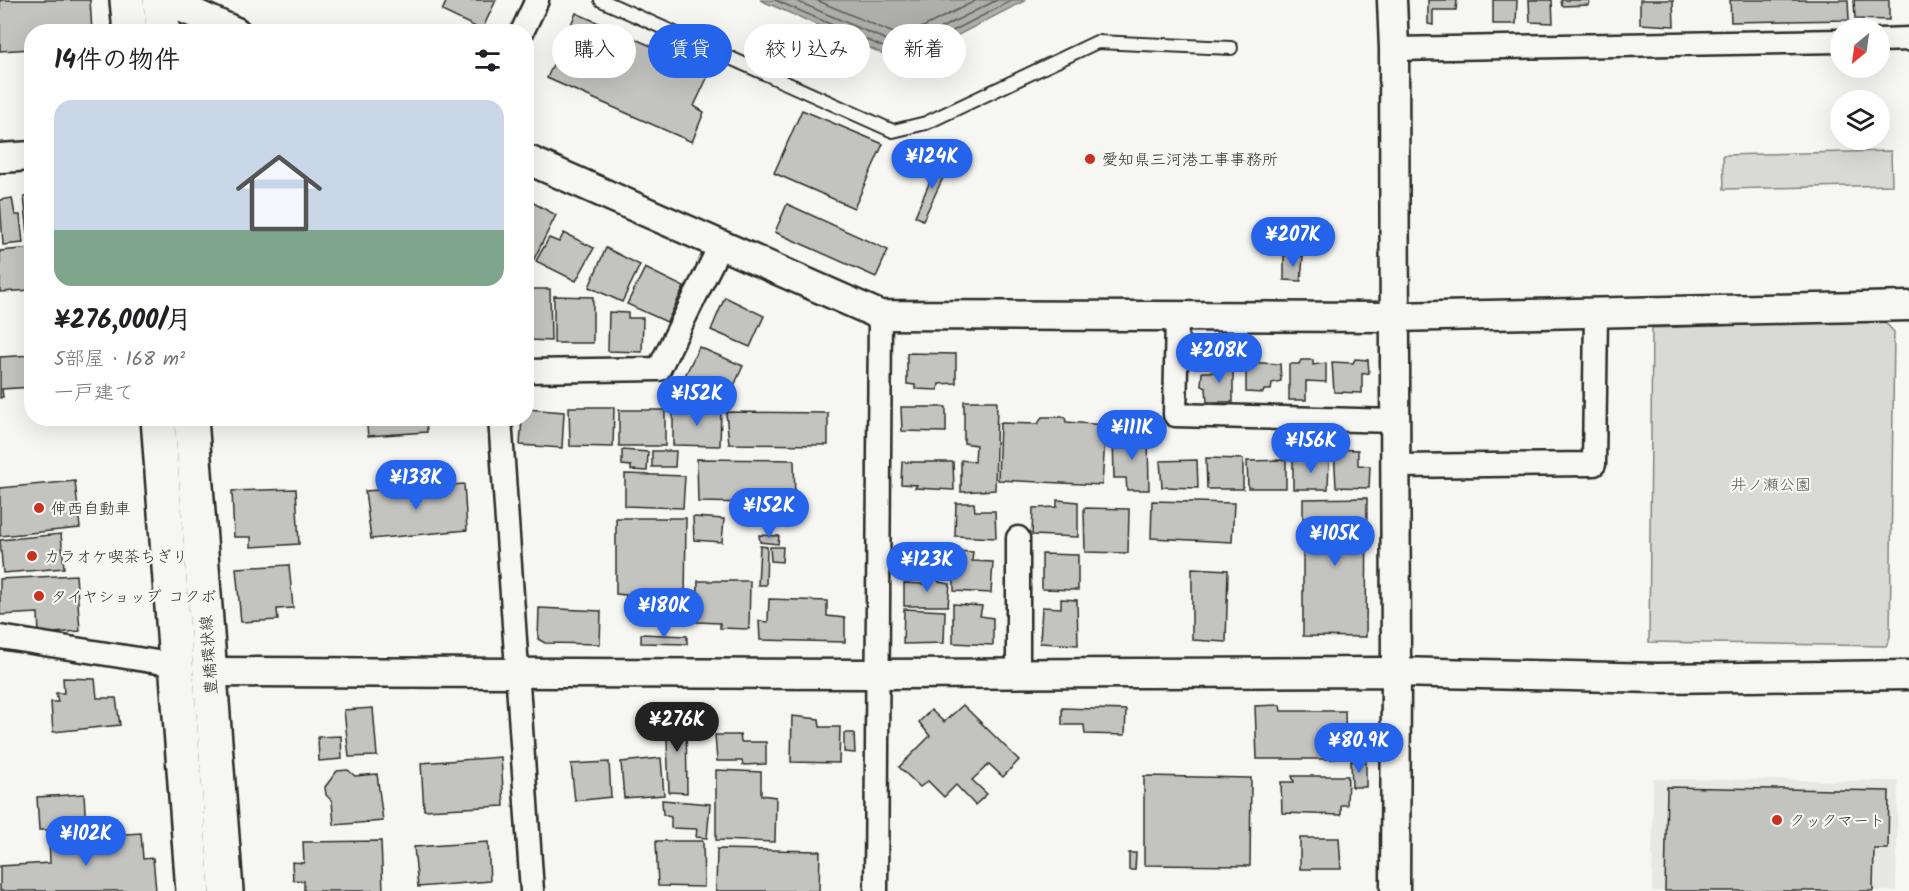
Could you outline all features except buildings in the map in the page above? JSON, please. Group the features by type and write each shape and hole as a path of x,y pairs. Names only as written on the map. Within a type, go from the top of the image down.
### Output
{"main road":[{"path":"128,0 130,24"},
{"path":"163,0 163,24"},
{"name":"豊橋環状線","path":"159,426 193,891"},
{"name":"豊橋環状線","path":"192,426 226,891"}],"street":[{"path":"163,0 218,24"},
{"path":"526,24 537,0"},
{"path":"1392,0 1394,49 1395,891"},
{"path":"1890,40 1909,39"},
{"path":"1394,49 1830,41"},
{"path":"0,158 24,156"},
{"path":"534,162 880,315 1394,317 1909,306"},
{"path":"534,371 659,369 721,244"},
{"path":"1395,466 1594,464 1596,313"},
{"path":"876,891 880,315"},
{"path":"1177,316 1175,415 1395,421"},
{"path":"500,426 532,891"},
{"path":"1018,538 1018,673"},
{"path":"0,637 176,665"},
{"path":"210,672 516,674 1396,672 1657,678 1909,675"}],"lane":[{"path":"601,0 893,131 926,123 1097,42 1231,48"}],"shaded area":[{"name":"クックマート","path":"1653,779 1898,781 1896,891 1652,891"}],"green space":[{"path":"1891,151 1892,185 1724,189 1723,155"},
{"name":"井ノ瀬公園","path":"1883,320 1894,332 1890,637 1886,646 1649,642 1652,328"}],"water":[{"path":"760,0 1026,0 966,31 966,24 882,24 882,53 870,48 870,24 815,24"}],"place":[{"name":"愛知県三河港工事事務所","path":"1090,159"},
{"name":"伸西自動車","path":"39,508"},
{"name":"カラオケ喫茶ちぎり","path":"32,556"},
{"name":"タイヤショップ コクボ","path":"39,596"},
{"name":"クックマート","path":"1777,820"}]}
